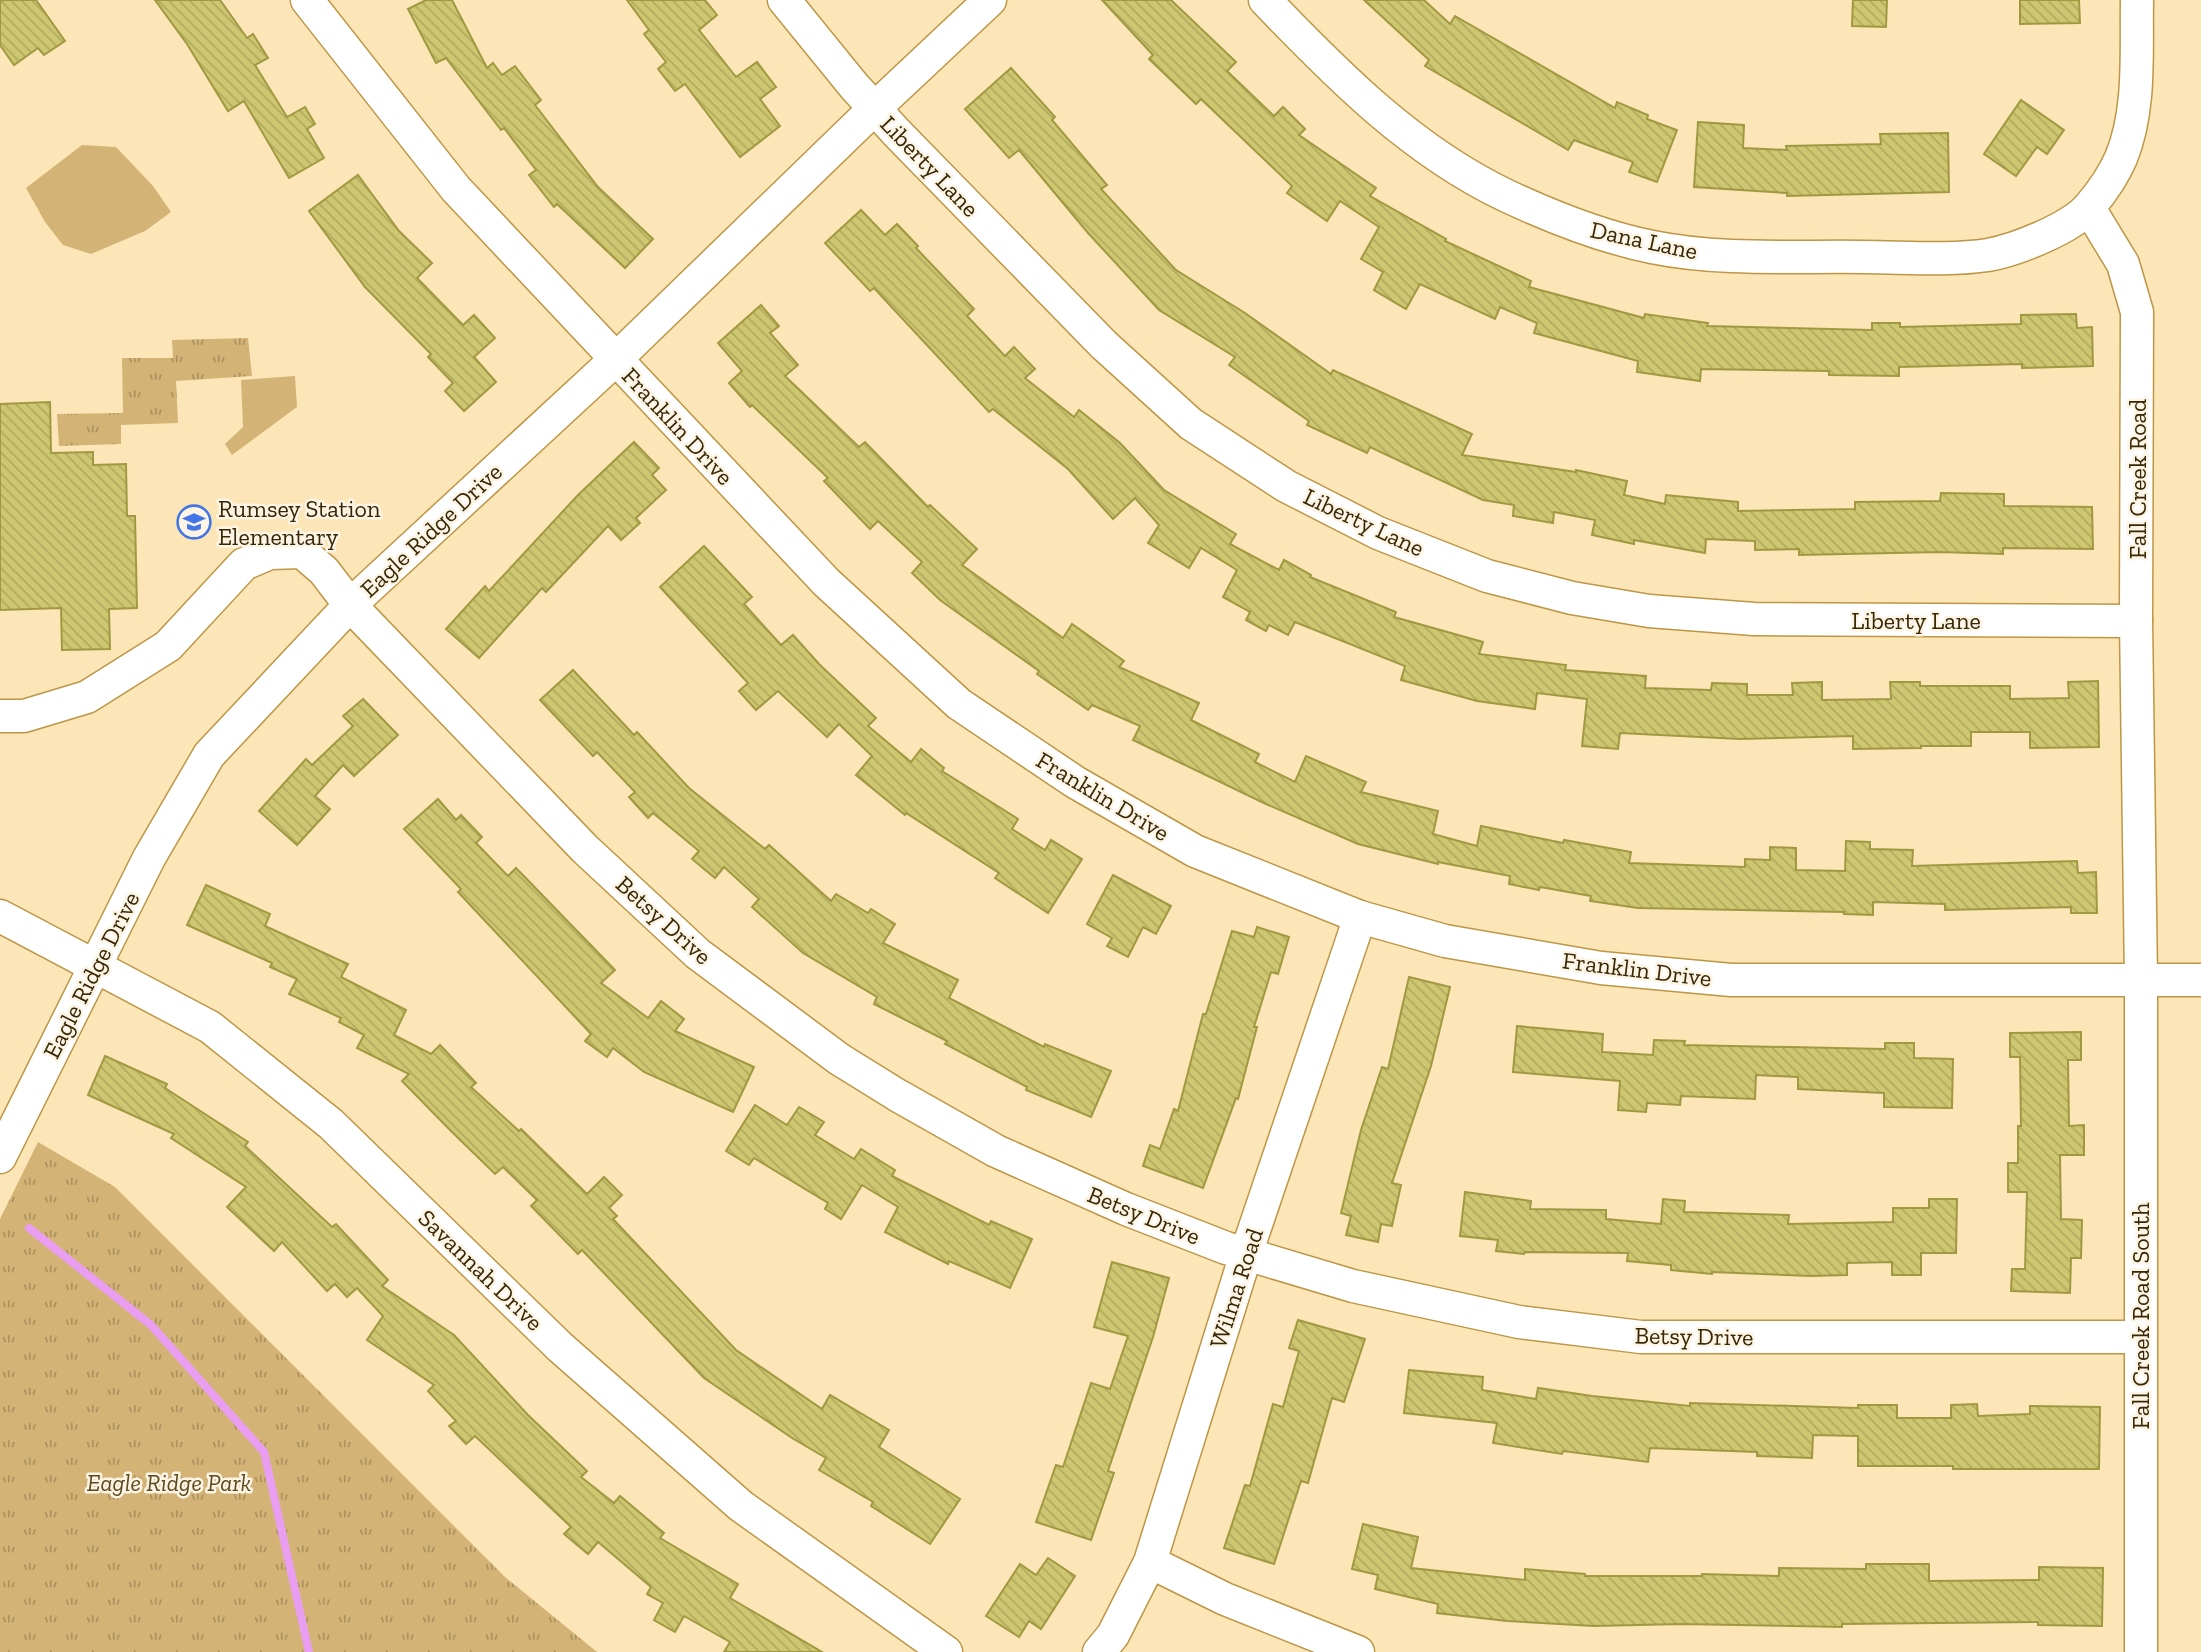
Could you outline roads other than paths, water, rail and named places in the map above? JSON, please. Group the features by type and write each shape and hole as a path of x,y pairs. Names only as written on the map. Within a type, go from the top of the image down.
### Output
{"street":[{"name":"Franklin Drive","path":"307,0 456,189 826,582 959,704 1075,782 1195,851 1360,917 1445,941 1601,968 1731,980 2201,980"},
{"name":"Liberty Lane","path":"784,0 875,108 1104,345 1191,424 1286,486 1378,533 1487,576 1572,598 1649,611 1754,619 2136,621"},
{"name":"Eagle Ridge Drive","path":"0,1157 149,858 209,755 350,605 615,360 990,0"},
{"name":"Dana Lane","path":"1265,0 1356,91 1431,153 1517,200 1586,229 1653,247 1719,256 1989,255 2067,226 2089,208"},
{"path":"2089,208 2121,159 2133,112 2137,0"},
{"name":"Fall Creek Road","path":"2089,208 2123,264 2137,312 2136,621 2141,981"},
{"name":"Betsy Drive","path":"0,716 24,716 87,697 168,646 244,564 270,553 302,552 324,571 350,605 575,839 698,954 839,1059 996,1151 1126,1209 1247,1254 1353,1286 1519,1322 1641,1337 2140,1337"},
{"name":"Savannah Drive","path":"0,916 210,1027 331,1124 560,1347 741,1506 946,1652"},
{"name":"Wilma Road","path":"1099,1652 1112,1635 1150,1562 1247,1254 1360,917"},
{"name":"Fall Creek Road South","path":"2141,981 2141,1652"},
{"path":"1150,1562 1225,1598 1358,1652"}],"waterway":[{"path":"29,1228 151,1325 264,1452 309,1652"}],"place":[{"name":"Rumsey Station Elementary","path":"194,522"}],"park label":[{"name":"Eagle Ridge Park","path":"169,1482"}]}
